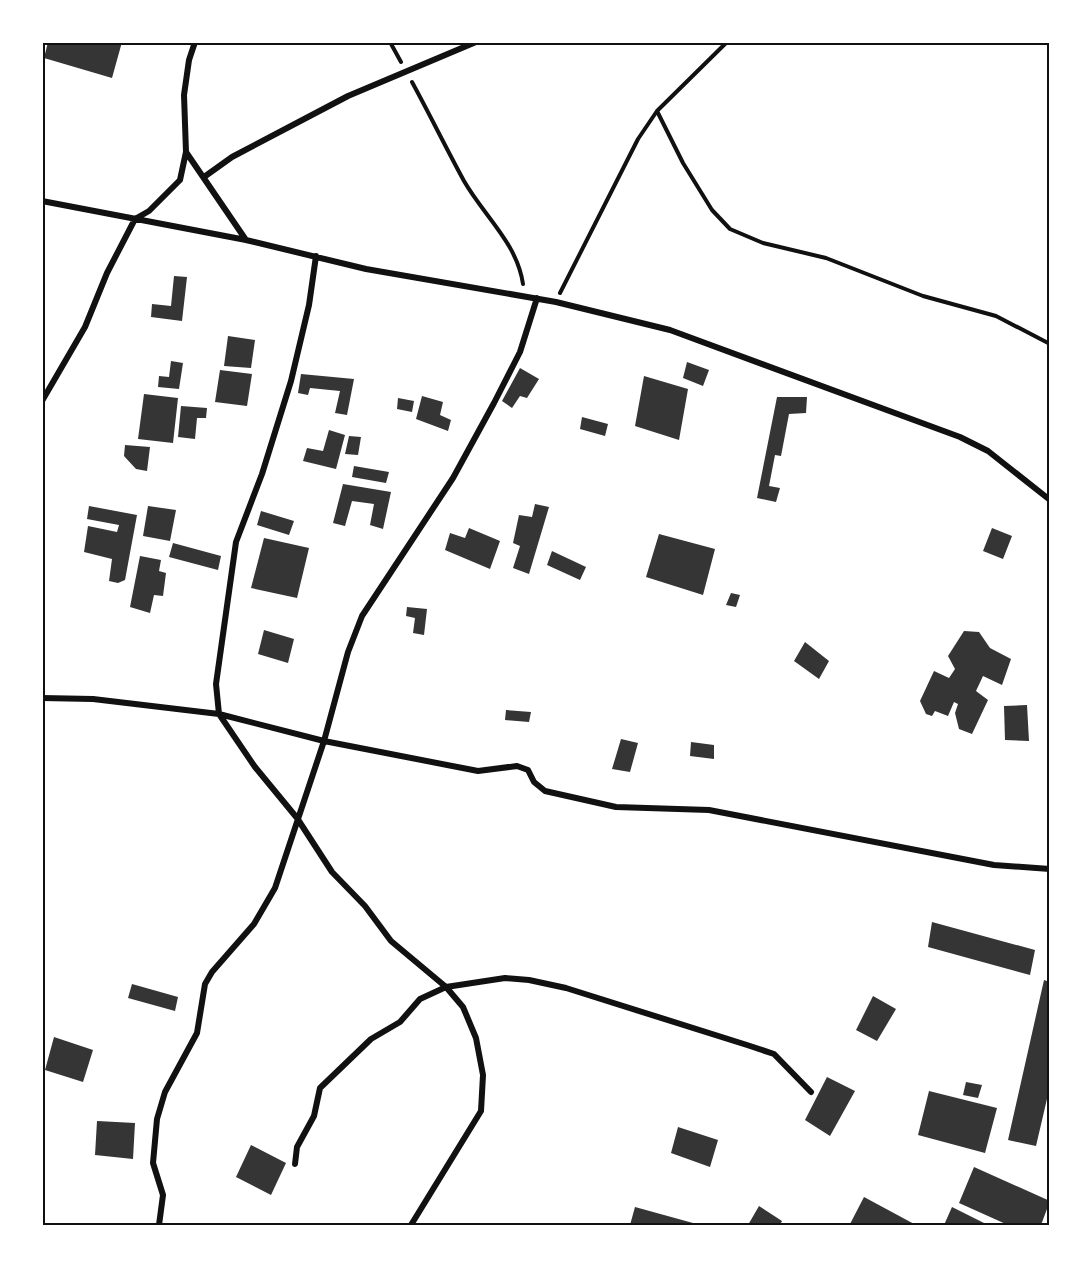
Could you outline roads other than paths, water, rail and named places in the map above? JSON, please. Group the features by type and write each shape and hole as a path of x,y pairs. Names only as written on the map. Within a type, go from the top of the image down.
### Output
{"street":[{"path":"42,401 86,327 107,273 135,219 149,211 180,180 186,152 184,95 189,60 195,42"},
{"path":"204,177 232,158 283,130 406,71 476,42"},
{"path":"186,152 246,240"},
{"path":"42,201 246,240 376,271 537,298 670,330 960,437 988,451 1050,500"},
{"path":"316,256 309,305 291,381 262,474 236,542 216,684 219,714 255,767 297,818 332,872 365,906 391,941 446,987 464,1007 476,1038 483,1075 482,1105 465,1139 411,1225"},
{"path":"159,1225 163,1195 154,1169 153,1157 157,1119 165,1092 197,1034 205,984 212,972 254,924 280,876 297,818 324,741 348,652 362,616 453,478 520,352 537,298"},
{"path":"42,698 93,699 219,714 324,741 478,771 517,766 528,770 534,782 545,791 616,807 709,810 994,865 1050,870"},
{"path":"295,1164 297,1147 314,1116 320,1088 371,1039 400,1022 420,999 446,987 505,978 529,980 566,988 774,1054 811,1092"}]}
